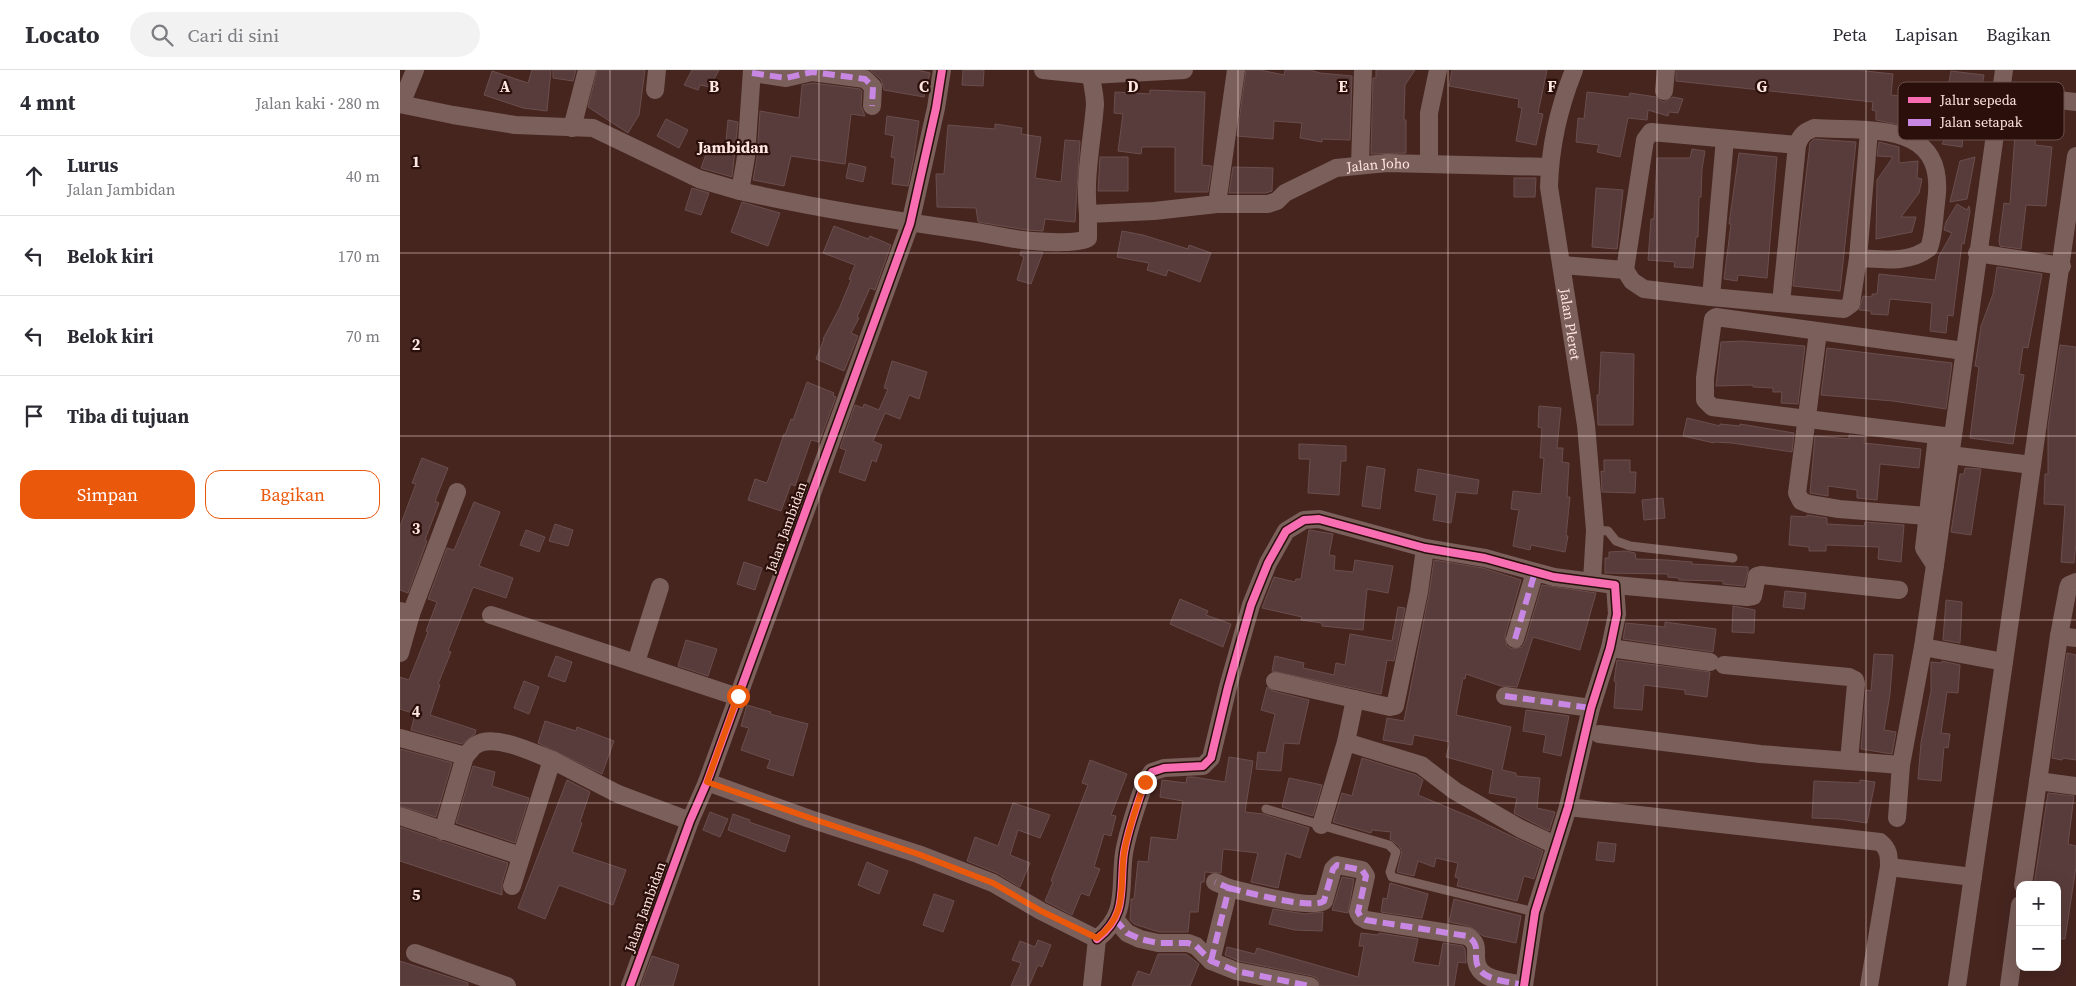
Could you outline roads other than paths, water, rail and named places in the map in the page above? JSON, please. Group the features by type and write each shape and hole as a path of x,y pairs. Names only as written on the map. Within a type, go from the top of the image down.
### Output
{"street":[{"path":"415,70 401,104 453,115 506,123 593,128 699,179 781,201 910,224 1033,242 1076,243 1085,241 1088,238 1086,188 1095,103 1091,72"},
{"path":"572,128 587,70"},
{"path":"654,90 657,70"},
{"name":"Jalan Jambidan","path":"630,986 690,821 707,782 910,224 936,108 942,70"},
{"path":"1043,70 1091,72 1184,70"},
{"path":"1217,204 1236,70"},
{"path":"1360,165 1363,70"},
{"path":"1429,164 1429,113 1438,70"},
{"name":"Jalan Pleret","path":"1574,70 1560,111 1550,166 1549,187 1586,425 1595,530 1592,581"},
{"path":"1664,91 1666,70"},
{"path":"740,191 746,157 752,72 786,78 812,72 865,79 873,87 872,106"},
{"path":"1781,303 1797,145 1800,136 1814,128 1898,133"},
{"path":"1797,145 1651,132 1645,140 1625,270 1632,281 1644,289 1711,297 1848,308 1852,304 1858,258 1870,131"},
{"path":"1711,297 1725,139"},
{"path":"1858,258 1893,260 1924,252 1929,248 1939,185 1938,177 1931,157 1919,143 1912,140"},
{"path":"1935,565 1924,548 1927,516 1964,351 1993,140"},
{"path":"1957,986 2062,266 2076,156"},
{"name":"Jalan Joho","path":"1088,214 1154,211 1217,204 1268,204 1277,201 1285,193 1324,172 1336,168 1360,165 1387,163 1550,166"},
{"path":"1977,253 2062,266"},
{"path":"1562,265 1625,270"},
{"path":"1945,437 1712,407 1705,400 1705,378 1713,319 1716,317 1964,351"},
{"path":"1818,332 1808,419 1797,484 1797,493 1801,501 1839,509 1927,516"},
{"path":"1897,818 1901,765 1923,647 1950,455 1945,437"},
{"path":"1950,455 2032,465"},
{"path":"400,653 406,612 457,492"},
{"path":"1092,978 1097,938 1106,932 1115,919 1121,901 1124,852 1145,782 1152,772 1164,768 1203,766 1211,758 1228,687 1252,606 1268,563 1286,531 1304,520 1319,519 1425,548 1485,558 1535,572 1615,585 1747,597 1752,596 1757,576 1761,575 1899,590"},
{"path":"1275,681 1390,707 1396,706 1419,592 1425,548"},
{"path":"1515,640 1535,572"},
{"path":"2024,881 2038,781 2067,637 2068,588 2072,583 2076,582"},
{"path":"1211,961 1222,885 1292,901 1320,904 1324,901 1333,869 1337,865 1362,870 1366,876 1358,912 1361,917 1366,920 1395,923 1412,928 1467,936 1473,939 1477,946 1476,962 1481,971 1491,977 1524,986 1535,912 1568,807 1591,708 1610,648 1617,614 1615,585"},
{"path":"636,662 660,587"},
{"path":"490,615 738,696"},
{"path":"1923,647 2004,662"},
{"path":"1610,648 1717,664 1849,677 1856,684 1849,761"},
{"path":"1505,696 1591,708"},
{"path":"1321,825 1346,742 1356,699"},
{"path":"1599,734 1760,754 1901,765"},
{"path":"400,738 466,756"},
{"path":"443,831 466,756 475,745 485,741 522,748 552,760 618,794 690,821"},
{"path":"1346,742 1421,765 1455,791 1521,830 1555,845"},
{"path":"512,886 552,760"},
{"path":"2038,781 2076,786"},
{"path":"707,782 918,854 993,883 1041,911 1097,938"},
{"path":"1568,807 1880,842 1889,853 1889,867 1869,986"},
{"path":"400,816 521,856"},
{"path":"1889,867 1973,877"},
{"path":"1115,919 1127,933 1140,939 1158,943 1188,943 1196,946 1211,961 1236,971 1310,986"},
{"path":"2008,986 2017,926"},
{"path":"415,953 507,986"}],"lane":[{"path":"1595,530 1608,531 1616,541 1630,546 1733,558"},
{"path":"1266,809 1392,846 1396,852 1390,872 1392,877 1535,912"}],"district":[{"name":"Jambidan","path":"733,147"}]}
